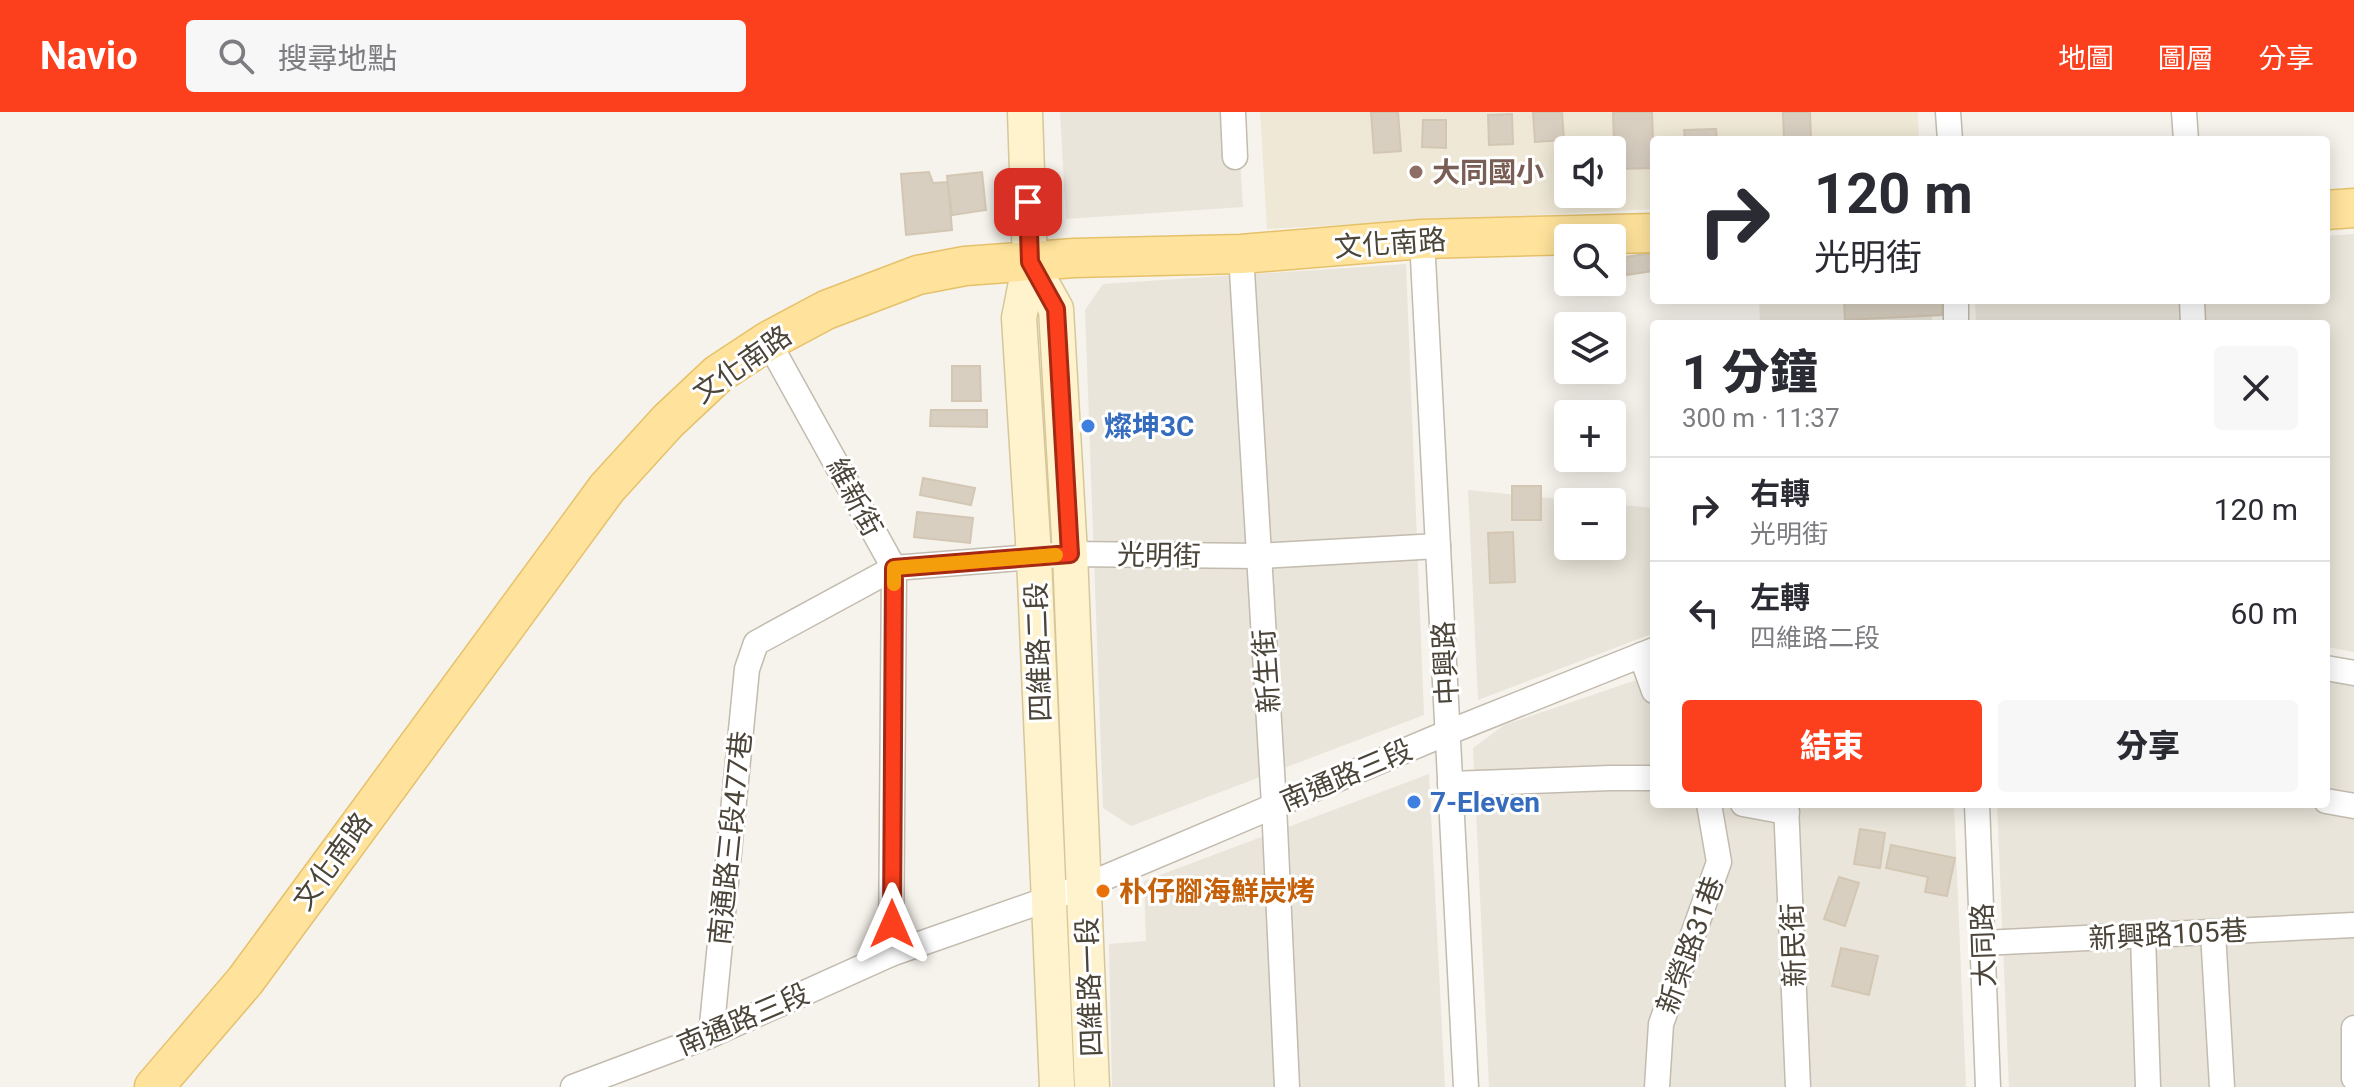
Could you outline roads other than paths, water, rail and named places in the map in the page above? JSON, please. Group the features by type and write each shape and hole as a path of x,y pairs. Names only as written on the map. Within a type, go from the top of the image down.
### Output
{"main road":[{"path":"2330,210 2354,208"},
{"name":"文化南路","path":"154,1087 245,981 607,488 668,421 718,374 768,341 826,310 918,275 965,266 1241,254 1422,239 1650,233"}],"street":[{"name":"四維路二段","path":"1025,112 1030,262 1019,318 1034,557 1048,899"},
{"path":"1233,112 1235,157"},
{"path":"1948,112 1950,136"},
{"path":"2184,112 2186,136"},
{"name":"中興路","path":"1422,239 1466,1087"},
{"name":"新生街","path":"1241,254 1274,805 1287,1087"},
{"name":"四維路二段","path":"1030,262 1056,309 1085,886"},
{"name":"維新街","path":"768,341 894,568 891,954"},
{"name":"光明街","path":"756,643 894,568 1070,554 1259,556 1438,546"},
{"name":"南通路三段477巷","path":"711,1035 747,669 756,643"},
{"name":"南通路三段","path":"573,1087 711,1035 891,954 1085,886 1449,732 1647,653"},
{"path":"2330,669 2354,673"},
{"path":"1450,784 1650,778"},
{"path":"2330,802 2354,806"},
{"name":"新榮路31巷","path":"1657,1087 1661,1024 1719,862 1710,808"},
{"name":"新民街","path":"1786,808 1798,1087"},
{"name":"大同路","path":"1977,808 1988,1087"},
{"name":"四維路一段","path":"1085,886 1092,1087"},
{"name":"四維路一段","path":"1048,899 1057,1087"},
{"name":"新興路105巷","path":"1983,943 2354,925"},
{"path":"2213,932 2222,1087"},
{"path":"2143,936 2148,1087"},
{"path":"2354,1028 2354,1078"}],"place":[{"name":"大同國小","path":"1416,172"},
{"name":"燦坤3C","path":"1088,426"},
{"name":"7-Eleven","path":"1414,802"},
{"name":"朴仔腳海鮮炭烤","path":"1103,891"}]}
